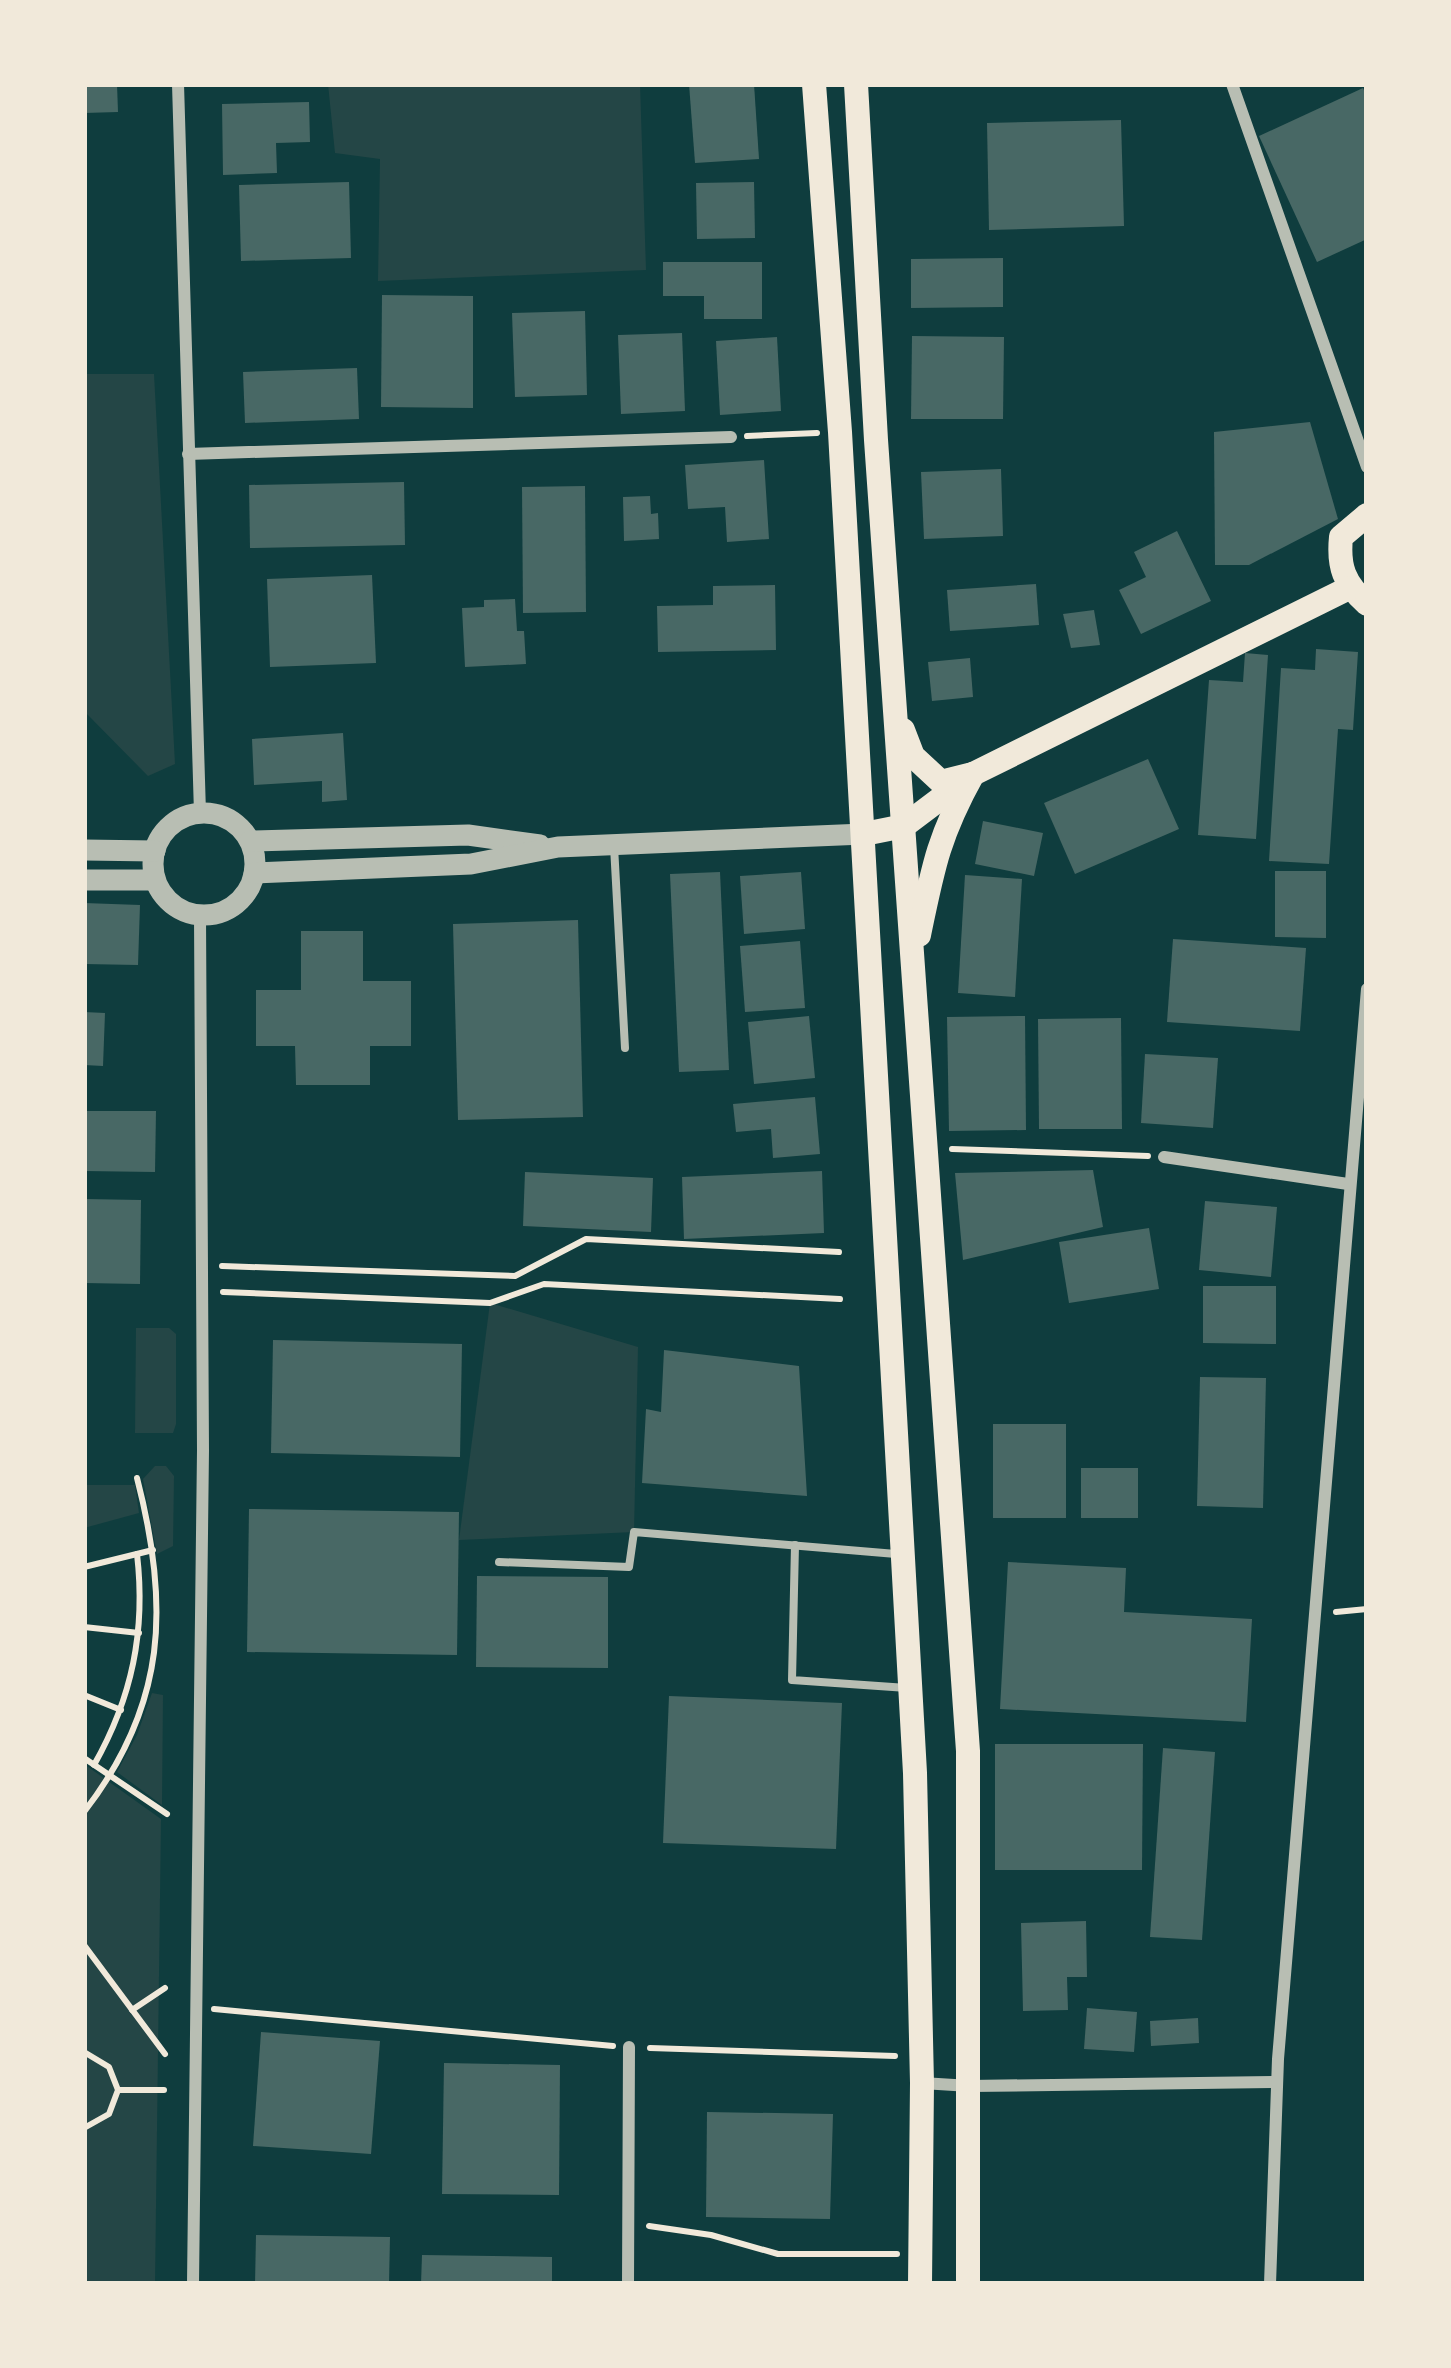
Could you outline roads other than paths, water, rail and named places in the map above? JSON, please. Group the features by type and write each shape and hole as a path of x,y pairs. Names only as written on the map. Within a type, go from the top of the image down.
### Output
{"main road":[{"path":"814,84 840,432 910,1688 921,2070 920,2284"},
{"path":"856,84 968,1751 968,2284"},
{"path":"897,716 913,756 941,782 973,774 1358,596 1339,563 1341,537 1367,515"},
{"path":"864,834 904,826 973,774"},
{"path":"913,966 932,862 946,822 973,774"}],"street":[{"path":"178,84 200,813"},
{"path":"1232,84 1367,467"},
{"path":"188,454 731,436"},
{"path":"183,814 230,819 250,841 254,873 247,894 218,914 200,916 171,904 153,880 160,834 183,814"},
{"path":"254,873 471,864 558,847 864,834"},
{"path":"250,841 467,835 558,847"},
{"path":"84,850 154,851"},
{"path":"84,880 153,880"},
{"path":"193,2284 200,916"},
{"path":"1270,2284 1277,2082 1367,989"},
{"path":"1164,1157 1348,1184"},
{"path":"628,2284 629,2047"},
{"path":"921,2070 970,2086 1277,2082"}],"lane":[{"path":"614,845 626,1048"},
{"path":"499,1562 629,1567 634,1532 903,1555"},
{"path":"794,1546 792,1681 910,1688"}]}
